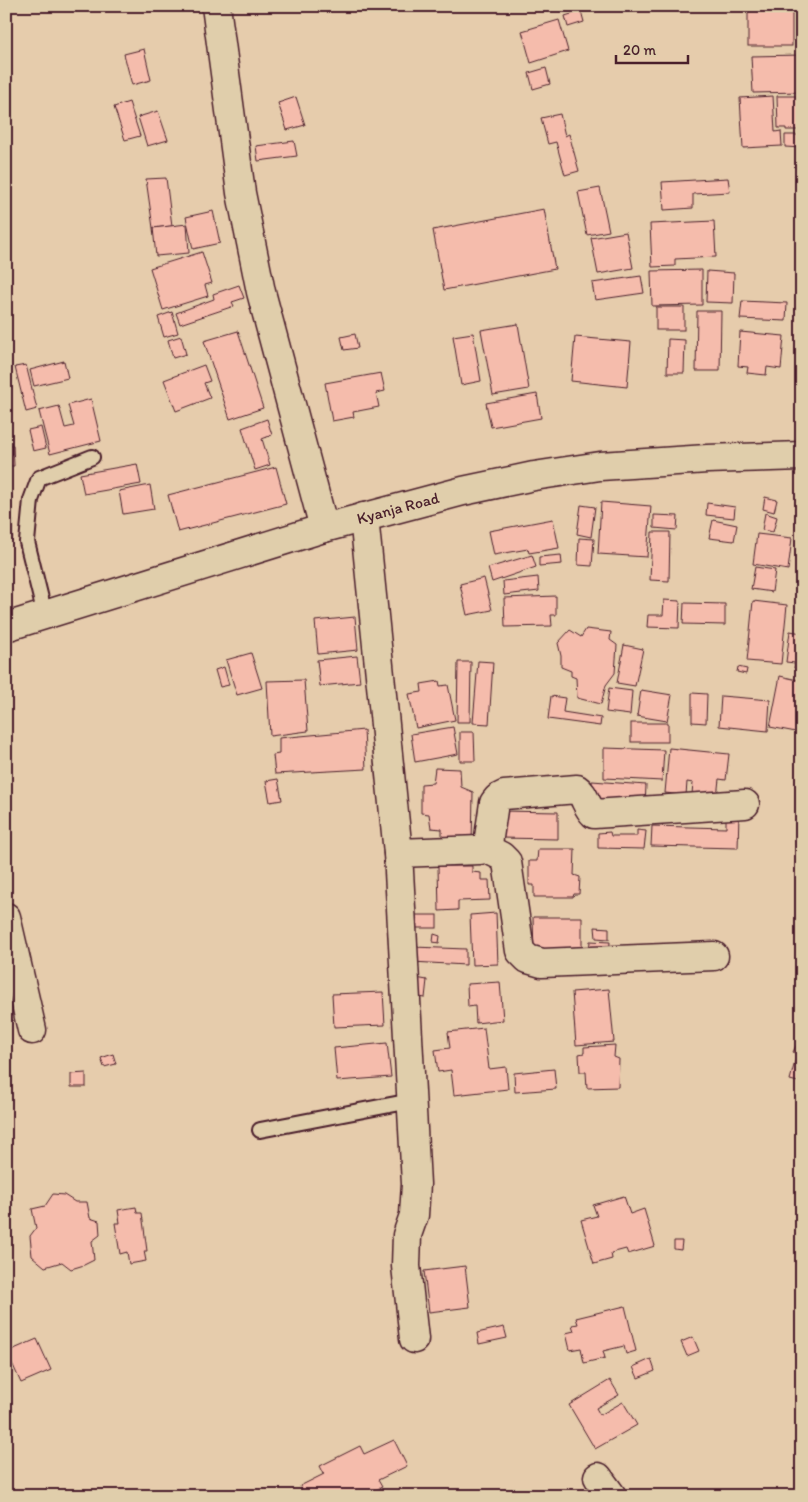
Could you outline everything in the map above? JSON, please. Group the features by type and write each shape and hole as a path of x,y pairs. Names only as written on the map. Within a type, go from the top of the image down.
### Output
{"street":[{"path":"216,6 241,193 261,292 324,528"},
{"name":"Kyanja Road","path":"6,627 324,528 463,491 534,476 600,466 707,459 802,456"},
{"path":"364,517 398,853 416,1184 414,1215 407,1234 406,1266 414,1339"},
{"path":"398,853 480,850 485,848 488,844 494,803 504,795 577,788 582,792 590,810 594,814 745,804"},
{"path":"485,848 501,856 507,862 520,951 528,959 542,963 714,956"},
{"path":"6,917 32,1030"}],"lane":[{"path":"45,615 28,542 31,500 39,478 92,457"},
{"path":"260,1130 411,1101"}],"building":[{"path":"748,6 792,6 792,46 748,46"},
{"path":"581,11 584,22 568,27 565,16"},
{"path":"559,20 568,51 531,63 522,31"},
{"path":"144,49 151,80 132,85 124,54"},
{"path":"802,55 802,92 753,93 751,56"},
{"path":"546,68 550,84 533,89 529,73"},
{"path":"773,96 775,132 781,131 782,146 743,148 740,98"},
{"path":"777,96 802,96 802,130 778,128"},
{"path":"296,97 305,125 287,130 278,103"},
{"path":"129,102 140,136 125,140 114,107"},
{"path":"158,111 168,140 147,146 138,117"},
{"path":"560,114 565,136 569,134 579,171 565,175 556,142 548,144 541,118"},
{"path":"785,135 802,135 802,148 785,147"},
{"path":"294,141 297,156 258,161 256,146"},
{"path":"166,178 172,226 153,228 146,179"},
{"path":"728,178 730,192 693,194 693,208 664,210 662,182"},
{"path":"600,188 609,231 587,235 578,192"},
{"path":"544,209 555,269 444,290 433,230"},
{"path":"213,211 220,243 193,249 186,217"},
{"path":"714,221 716,257 675,259 675,266 652,267 650,224"},
{"path":"187,224 189,253 156,256 153,228"},
{"path":"626,232 633,268 598,274 591,238"},
{"path":"202,252 212,283 205,285 208,296 163,310 150,268"},
{"path":"702,270 702,305 652,306 651,271"},
{"path":"707,271 734,273 733,303 706,302"},
{"path":"641,276 644,293 595,300 592,283"},
{"path":"239,285 244,298 232,302 234,306 180,324 176,313 214,299 213,294"},
{"path":"742,301 787,303 786,321 740,319"},
{"path":"656,307 684,307 684,330 656,330"},
{"path":"697,311 721,311 720,371 696,371"},
{"path":"172,312 178,333 164,337 158,317"},
{"path":"518,324 529,389 493,395 481,330"},
{"path":"238,331 263,408 230,419 204,341"},
{"path":"740,332 784,336 781,369 767,367 766,375 747,373 748,367 738,366"},
{"path":"473,333 481,381 461,385 453,336"},
{"path":"355,334 358,348 344,350 341,337"},
{"path":"181,336 186,354 173,358 168,340"},
{"path":"575,337 631,342 627,387 571,381"},
{"path":"668,339 685,340 684,373 667,373"},
{"path":"64,361 68,378 34,386 30,370"},
{"path":"26,365 37,409 26,412 15,367"},
{"path":"204,365 210,381 204,383 210,398 176,411 164,380"},
{"path":"381,373 385,391 376,393 379,407 353,412 354,417 332,421 325,383"},
{"path":"537,394 541,418 491,427 486,403"},
{"path":"91,399 101,441 50,454 39,411 59,406 65,428 74,426 68,405"},
{"path":"267,419 272,435 262,439 270,465 255,470 242,428"},
{"path":"41,427 46,448 33,451 28,430"},
{"path":"6,445 13,445 14,466 7,466 11,515 6,516"},
{"path":"137,464 141,484 84,494 80,474"},
{"path":"276,467 286,504 178,532 168,495"},
{"path":"150,485 154,509 123,514 119,491"},
{"path":"765,497 777,500 774,512 763,509"},
{"path":"601,502 651,506 647,557 598,554"},
{"path":"707,503 735,507 734,518 706,515"},
{"path":"581,505 595,507 591,537 577,534"},
{"path":"765,513 777,517 773,532 762,530"},
{"path":"654,515 678,516 677,530 654,528"},
{"path":"553,519 559,548 529,553 528,549 494,555 489,531"},
{"path":"6,520 13,520 12,540 6,540"},
{"path":"713,520 737,525 734,541 709,538"},
{"path":"652,532 670,532 669,581 650,580"},
{"path":"757,534 792,538 788,570 753,564"},
{"path":"579,538 594,539 592,566 578,565"},
{"path":"532,555 536,567 492,582 488,568"},
{"path":"561,555 562,564 539,566 539,557"},
{"path":"755,567 775,570 772,592 751,589"},
{"path":"538,577 539,591 504,595 503,581"},
{"path":"484,578 492,610 467,615 460,584"},
{"path":"556,596 556,615 551,615 552,626 505,627 504,598"},
{"path":"664,600 680,601 679,628 647,627 648,615 663,615"},
{"path":"753,601 787,605 781,664 747,661"},
{"path":"684,603 725,604 725,625 683,624"},
{"path":"355,617 358,650 318,654 315,621"},
{"path":"586,629 611,632 610,640 617,645 615,673 606,685 601,704 577,698 576,678 571,676 571,671 561,667 558,643 570,630 581,637"},
{"path":"790,631 802,633 802,669 794,668 795,663 786,662"},
{"path":"624,645 643,649 635,686 617,683"},
{"path":"251,653 262,688 237,695 226,660"},
{"path":"357,656 360,682 320,686 317,660"},
{"path":"478,661 493,662 489,724 473,723"},
{"path":"458,662 471,662 470,722 457,722"},
{"path":"224,667 229,685 220,687 215,670"},
{"path":"738,667 747,669 746,674 737,672"},
{"path":"780,676 802,681 801,733 770,727"},
{"path":"304,680 308,731 270,736 267,681"},
{"path":"439,681 440,686 448,685 455,720 416,728 409,694 422,692 421,684"},
{"path":"609,688 632,691 630,715 606,712"},
{"path":"641,690 672,695 667,721 637,716"},
{"path":"692,693 707,694 706,723 692,722"},
{"path":"551,696 565,698 563,712 601,718 600,726 548,719"},
{"path":"721,696 770,700 768,731 719,726"},
{"path":"631,723 668,723 668,742 631,742"},
{"path":"453,727 458,754 415,762 411,734"},
{"path":"364,730 366,769 275,774 273,755 279,754 279,738"},
{"path":"460,732 474,732 475,761 460,761"},
{"path":"604,748 664,750 662,781 604,778"},
{"path":"669,748 729,754 726,780 719,779 717,797 692,794 693,783 687,782 686,795 665,793"},
{"path":"435,768 460,769 461,787 473,792 472,844 442,843 442,829 431,828 429,814 421,813 421,784 433,783"},
{"path":"278,779 282,800 270,802 266,781"},
{"path":"592,781 646,785 645,806 591,803"},
{"path":"500,811 558,812 558,839 499,838"},
{"path":"726,814 739,814 738,848 651,846 652,826 726,828"},
{"path":"637,830 646,831 644,849 598,848 598,833 610,832 611,836 637,836"},
{"path":"538,849 575,849 574,875 580,877 579,894 574,894 573,897 534,897 534,885 529,885 529,861 537,861"},
{"path":"438,866 472,866 472,872 481,873 481,880 489,880 490,900 458,901 458,910 439,911"},
{"path":"496,913 498,964 472,965 470,915"},
{"path":"415,915 437,915 437,928 415,928"},
{"path":"533,917 582,917 582,954 534,954"},
{"path":"595,927 609,928 609,939 596,938"},
{"path":"434,934 440,936 439,943 433,942"},
{"path":"590,941 610,942 609,953 589,953"},
{"path":"413,947 466,949 466,965 412,962"},
{"path":"416,978 427,980 425,998 414,996"},
{"path":"500,982 503,1020 476,1023 475,1006 468,1007 467,984"},
{"path":"609,989 614,1042 576,1045 572,992"},
{"path":"383,992 385,1025 334,1027 332,994"},
{"path":"484,1028 489,1069 506,1067 508,1089 454,1095 451,1070 438,1072 435,1050 450,1048 448,1032"},
{"path":"802,1034 802,1056 793,1052"},
{"path":"387,1043 391,1077 337,1081 334,1048"},
{"path":"615,1045 614,1057 619,1059 618,1087 587,1088 586,1072 580,1072 579,1054 584,1053 584,1047"},
{"path":"113,1054 116,1064 104,1067 101,1058"},
{"path":"796,1058 802,1060 802,1083 790,1080"},
{"path":"554,1069 556,1089 515,1092 514,1073"},
{"path":"86,1073 86,1087 71,1087 71,1074"},
{"path":"53,1194 64,1195 75,1202 87,1202 90,1218 99,1221 100,1235 92,1241 94,1260 71,1269 62,1262 45,1267 32,1256 30,1236 36,1228 32,1209 45,1206"},
{"path":"624,1196 630,1214 644,1209 655,1246 628,1254 626,1249 611,1253 612,1259 594,1264 581,1220 597,1216 593,1205"},
{"path":"136,1207 137,1213 142,1213 147,1251 144,1251 146,1261 129,1264 127,1252 120,1254 115,1223 120,1223 118,1210"},
{"path":"674,1241 682,1241 681,1250 674,1249"},
{"path":"465,1266 470,1307 429,1312 424,1271"},
{"path":"625,1306 636,1351 626,1354 624,1346 603,1351 605,1358 584,1363 581,1348 570,1350 566,1333 574,1331 572,1325 578,1324 576,1318"},
{"path":"504,1327 507,1338 479,1344 477,1333"},
{"path":"693,1337 699,1351 687,1356 681,1342"},
{"path":"37,1339 51,1370 21,1383 7,1352"},
{"path":"651,1359 655,1371 638,1378 633,1367"},
{"path":"610,1380 619,1395 596,1408 600,1415 623,1402 637,1425 595,1449 569,1405"},
{"path":"394,1440 407,1466 378,1480 382,1487 364,1496 302,1496 304,1495 300,1486 324,1474 320,1466 360,1446 364,1454"}]}
